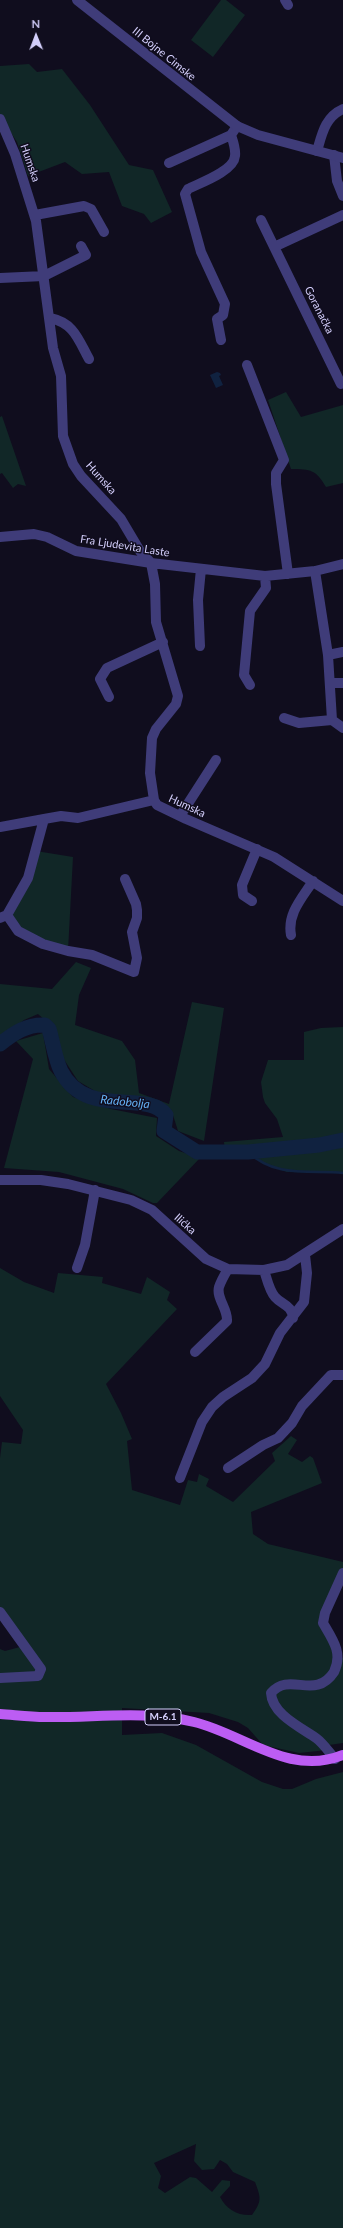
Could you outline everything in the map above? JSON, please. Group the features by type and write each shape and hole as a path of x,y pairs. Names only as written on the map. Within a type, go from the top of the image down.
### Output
{"main road":[{"name":"M-6.1","path":"0,1714 44,1717 158,1716 194,1722 213,1728 284,1758 318,1761 339,1757"}],"street":[{"name":"III Bojne Cimske","path":"77,0 237,126 258,135 338,156"},
{"path":"317,151 327,122 337,112 343,109"},
{"name":"Humska","path":"0,119 15,154 35,215 50,318 52,348 61,376 64,436 73,464 81,476 121,519 140,551 152,563 155,584 156,622 178,696 176,704 156,729 152,738 150,773 154,800 157,805 180,816 274,857 343,901"},
{"path":"169,163 231,135 237,126"},
{"path":"221,340 217,319 223,315 225,304 201,252 185,194 188,189 218,174 234,162 235,156 231,135"},
{"path":"338,156 337,181 343,196"},
{"path":"35,215 84,206 91,209 104,232"},
{"path":"274,246 343,214"},
{"name":"Goranačka","path":"261,220 341,384"},
{"path":"0,278 44,276 86,255 82,246"},
{"path":"50,318 59,320 73,329 89,359"},
{"path":"247,365 284,460 276,473 276,484 288,574"},
{"name":"Fra Ljudevita Laste","path":"0,537 34,534 47,537 76,551 152,563 266,576 315,572 343,564"},
{"path":"200,646 198,600 201,569"},
{"path":"315,572 328,655 331,683 332,720"},
{"path":"250,685 244,675 250,611 266,588 266,576"},
{"path":"109,697 100,679 103,672 115,664 163,642"},
{"path":"328,655 343,652"},
{"path":"331,683 343,682"},
{"path":"284,718 299,723 332,720 343,728"},
{"path":"180,816 216,760"},
{"path":"0,827 61,816 78,818 154,800"},
{"path":"44,819 28,878 4,917 18,931 43,944 68,951 92,955 134,972 137,958 132,932 137,918 137,910 136,904 125,879"},
{"path":"252,901 243,896 242,885 257,849"},
{"path":"291,935 289,924 293,913 313,881"},
{"name":"Ilićka","path":"0,1180 41,1180 95,1190 131,1200 152,1210 206,1259 228,1269 264,1270 287,1265 343,1229"},
{"path":"77,1268 84,1245 95,1190"},
{"path":"180,1478 202,1422 218,1402 252,1378 264,1364 280,1333 304,1302 307,1273 304,1255"},
{"path":"195,1352 227,1322 228,1313 222,1303 219,1288 228,1269"},
{"path":"264,1270 270,1291 276,1298 289,1307 293,1318"},
{"path":"228,1468 262,1445 278,1438 292,1423 302,1406 331,1375 343,1375"},
{"path":"339,1757 317,1738 301,1729 277,1708 271,1701 271,1693 277,1686 285,1684 313,1687 321,1685 328,1680 340,1663 340,1651 323,1622 325,1613 343,1573"},
{"path":"0,1612 40,1669 38,1676 0,1678"}],"green space":[{"path":"221,0 226,0 245,15 213,57 191,40"},
{"path":"29,64 37,72 62,69 90,105 129,165 153,170 172,212 151,223 144,214 122,206 109,172 82,174 65,162 28,176 17,142 3,121 0,122 0,66"},
{"path":"286,392 301,417 343,405 343,483 326,487 316,474 304,469 291,469 268,400"},
{"path":"2,416 26,486 18,484 13,488 2,473 0,474 0,417"},
{"path":"36,851 73,857 68,951 24,933 7,915"},
{"path":"76,962 91,968 79,995 75,1025 122,1041 135,1060 139,1093 169,1104 192,1002 224,1008 204,1141 178,1131 173,1115 164,1105 138,1098 100,1094 78,1081 63,1058 54,1028 38,1014 24,1020 0,1039 0,984 52,989"},
{"path":"343,1027 343,1173 287,1172 264,1164 248,1152 225,1152 224,1142 283,1137 277,1119 265,1103 263,1097 261,1082 268,1060 304,1060 304,1032 321,1028"},
{"path":"43,1033 49,1069 73,1097 111,1109 157,1118 156,1136 179,1151 200,1158 157,1203 153,1203 123,1189 59,1172 4,1168 33,1059 16,1041"},
{"path":"0,1268 24,1282 54,1293 58,1273 103,1277 102,1283 141,1294 147,1277 170,1292 167,1300 177,1309 106,1384 132,1439 127,1441 132,1490 180,1505 188,1480 197,1482 199,1474 209,1479 206,1486 233,1502 275,1461 272,1453 291,1436 297,1440 288,1454 302,1462 310,1456 313,1458 322,1483 251,1512 253,1534 268,1544 343,1562 343,1575 325,1613 340,1658 343,1658 343,1743 329,1745 327,1750 299,1753 263,1745 248,1728 238,1722 209,1713 122,1708 122,1735 162,1733 196,1745 262,1782 283,1789 292,1789 316,1779 343,1772 343,2228 0,2228 0,1649 5,1651 20,1647 0,1612 0,1458 2,1442 21,1444 23,1430 0,1396","holes":["196,2144 194,2161 202,2170 214,2169 220,2160 227,2164 233,2172 255,2182 260,2199 258,2206 252,2215 233,2211 223,2202 220,2197 230,2186 230,2181 222,2180 212,2192 196,2178 190,2177 165,2193 158,2188 161,2176 154,2163"]}],"water":[{"path":"217,372 221,375 219,376 223,385 216,388 210,375"}],"waterway":[{"name":"Radobolja","path":"0,1044 21,1030 32,1026 45,1025 49,1029 61,1071 72,1086 85,1095 100,1100 145,1104 157,1108 166,1115 164,1131 197,1152 248,1152 319,1145 343,1140"},
{"name":"Radobolja","path":"248,1152 270,1166 281,1169 305,1172 343,1173"}]}
